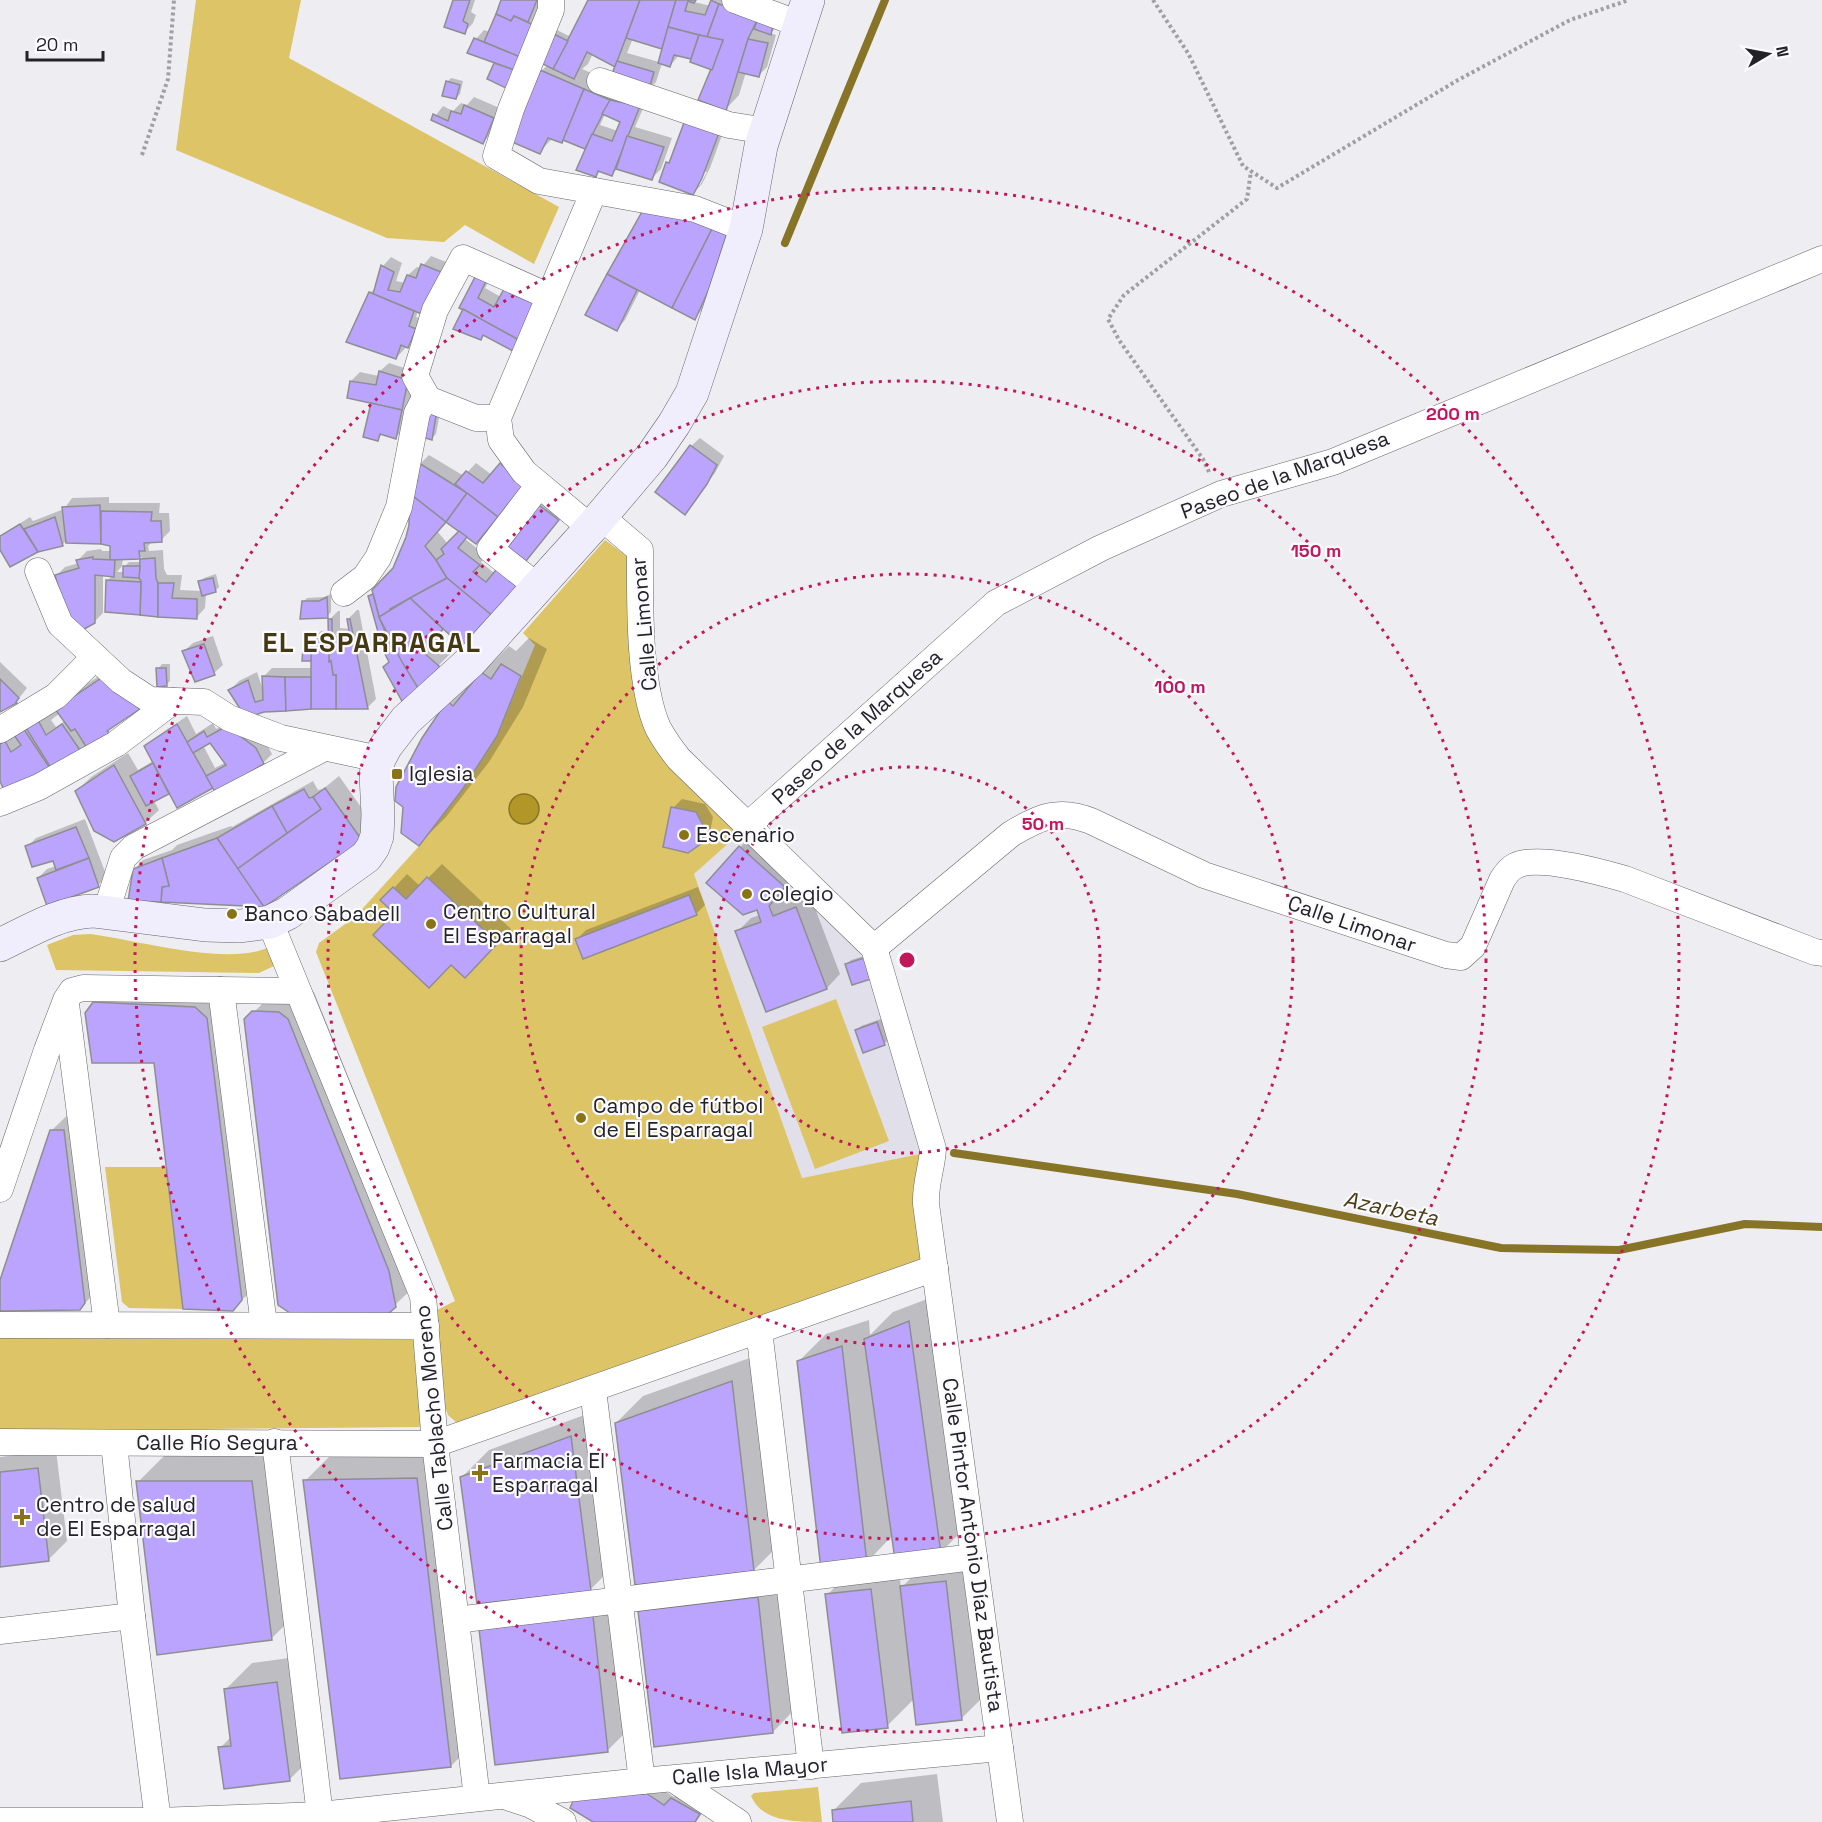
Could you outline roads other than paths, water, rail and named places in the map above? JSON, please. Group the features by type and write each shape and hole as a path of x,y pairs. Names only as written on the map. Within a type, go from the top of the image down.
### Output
{"main road":[{"path":"0,945 63,916 81,911 206,925 240,926 270,922 288,913 357,864 373,847 378,825 376,775 365,756 386,746 406,720 471,661 538,587 652,456 692,393 746,229 761,146 804,12"}],"street":[{"path":"551,0 551,10 511,109 496,156 539,181 695,209 746,229"},
{"path":"735,0 804,12"},
{"path":"600,81 729,125 766,132"},
{"path":"548,296 463,258 435,310 415,376 428,399 476,418 498,418 594,192"},
{"name":"Paseo de la Marquesa","path":"747,826 996,603 1101,548 1221,494 1333,462 1822,260"},
{"path":"344,593 365,577 378,558 399,507 417,413 426,396"},
{"name":"Calle Limonar","path":"498,418 501,440 524,472 539,485 640,550 644,659 650,701 658,726 679,759 874,948 933,1149 926,1191 935,1268"},
{"path":"538,587 490,549 539,485"},
{"path":"38,571 60,624 121,681 150,700 204,702 229,718 281,738 365,756"},
{"path":"0,730 56,696 95,657"},
{"path":"0,803 39,787 116,744 173,701"},
{"path":"106,912 123,858 134,847 324,748"},
{"path":"123,858 161,852 365,756"},
{"name":"Calle Limonar","path":"874,948 1011,834 1034,820 1066,813 1091,820 1204,875 1446,955 1461,957 1473,946 1502,879 1508,872 1515,866 1538,862 1596,871 1625,879 1822,953"},
{"name":"Calle Tablacho Moreno","path":"270,922 423,1296 435,1444 456,1620 489,1797"},
{"path":"0,1189 47,1050 66,1000 72,991 83,988 297,992"},
{"path":"221,990 264,1325"},
{"path":"66,1000 107,1325"},
{"name":"Calle Río Segura","path":"0,1442 435,1444 935,1268"},
{"name":"Calle Pintor Antonio Díaz Bautista","path":"935,1268 1010,1822"},
{"path":"0,1325 426,1326"},
{"path":"759,1330 811,1766"},
{"path":"593,1390 642,1781"},
{"path":"275,1442 317,1818"},
{"path":"114,1443 132,1616 158,1821"},
{"path":"456,1620 975,1557"},
{"path":"0,1631 132,1616"},
{"name":"Calle Isla Mayor","path":"0,1821 317,1818 642,1781 1000,1748"},
{"path":"673,1779 738,1822"},
{"path":"489,1797 531,1805 563,1822"},
{"path":"0,1814 0,1821"}],"waterway":[{"path":"785,243 885,0"},
{"name":"Azarbeta","path":"954,1153 1237,1194 1501,1248 1619,1250 1745,1224 1822,1227"}],"place":[{"name":"Iglesia","path":"397,774"},
{"name":"Escenario","path":"684,835"},
{"name":"colegio","path":"747,894"},
{"name":"Banco Sabadell","path":"232,914"},
{"name":"Centro Cultural El Esparragal","path":"431,924"},
{"name":"Campo de fútbol de El Esparragal","path":"581,1118"},
{"name":"Farmacia El Esparragal","path":"480,1473"},
{"name":"Centro de salud de El Esparragal","path":"22,1517"}],"district":[{"name":"EL ESPARRAGAL","path":"372,643"}]}
